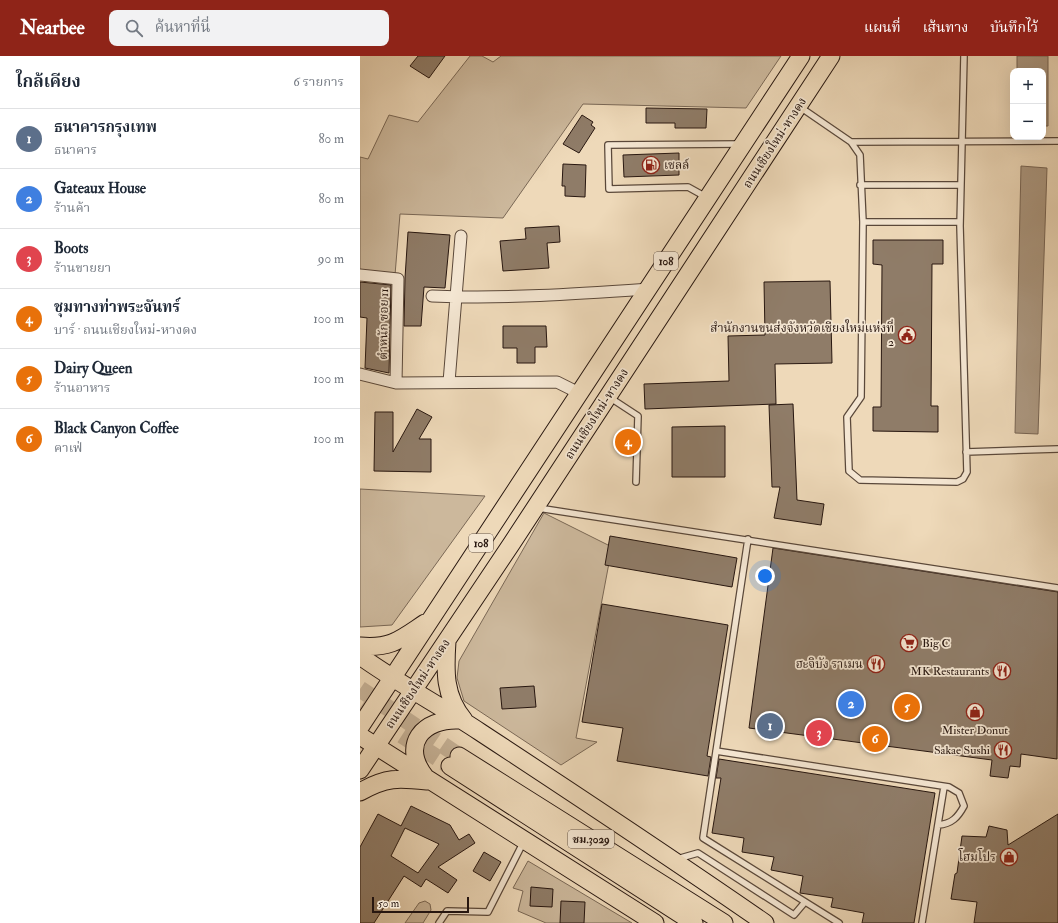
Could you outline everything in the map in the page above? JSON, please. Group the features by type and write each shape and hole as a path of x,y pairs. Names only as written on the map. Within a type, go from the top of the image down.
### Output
{"main road":[{"name":"ถนนเชียงใหม่-หางดง","path":"360,727 801,56"},
{"name":"ถนนเชียงใหม่-หางดง","path":"360,770 536,507 831,56"},
{"path":"360,646 382,647 395,642 431,619"},
{"path":"447,641 447,687 454,706 464,722"},
{"path":"360,656 392,679 464,722 674,860 765,923"},
{"path":"429,781 418,768 415,760 414,750 420,735 432,724 444,719 464,722"},
{"path":"360,736 654,923"},
{"name":"ชม.3029","path":"694,923 454,761 724,923"},
{"path":"360,792 378,782 388,779 429,781"}],"street":[{"path":"449,382 461,236"},
{"name":"ตำหนัก ซอย 11","path":"360,275 398,279 396,383"},
{"path":"432,296 536,297 648,289"},
{"path":"360,374 396,383 557,382 579,393"}],"lane":[{"path":"799,106 851,142 860,155 860,186 863,222 861,397 847,417 849,471 860,480 957,482 963,479 967,472 960,222 964,56"},
{"path":"851,142 1058,141"},
{"path":"708,198 688,187 609,189 608,145 743,144"},
{"path":"860,186 961,185"},
{"path":"863,222 960,222"},
{"path":"609,396 638,416 636,482"},
{"path":"966,452 1058,449"},
{"path":"536,507 1058,588"},
{"path":"748,539 703,838 839,923"},
{"path":"716,751 949,787 959,793 964,806 957,818 945,824 938,825"},
{"path":"922,923 944,787"},
{"path":"439,923 447,911 488,912 524,841"},
{"path":"674,860 698,853 794,915 805,902"}],"shaded area":[{"path":"470,56 482,56 493,62 501,56 781,56 746,108 583,104 503,218 400,214 395,275 360,271 360,157 368,159 389,115 418,122"},
{"path":"1017,56 1048,56 1048,126 1046,126 1046,68 1017,68"},
{"path":"1021,166 1047,168 1038,434 1015,433"},
{"path":"360,489 485,496 392,625 360,627"},
{"path":"544,513 612,547 576,738 597,742 561,765 464,701 457,678 459,661"},
{"path":"528,861 632,923 546,923 518,911 523,891 513,888"},
{"path":"425,901 430,904 431,910 423,923 405,923 419,903"}],"building":[{"path":"418,56 445,56 429,78 410,66"},
{"path":"646,108 707,109 706,128 675,128 675,123 646,123"},
{"path":"582,115 593,122 591,125 595,128 579,153 563,144"},
{"name":"เชลล์","path":"679,153 679,175 624,177 623,155"},
{"path":"563,164 586,165 585,197 565,196 565,186 562,186"},
{"path":"559,226 560,242 547,243 549,268 503,271 500,241 526,239 525,228"},
{"path":"408,232 450,235 445,288 424,287 421,326 404,326"},
{"name":"สำนักงานขนส่งจังหวัดเชียงใหม่แห่งที่ 2","path":"873,240 943,240 943,264 932,264 931,406 938,406 938,432 873,431 873,407 881,407 882,265 873,264"},
{"path":"830,281 832,363 775,364 776,404 645,409 644,384 729,381 728,336 765,335 764,282"},
{"path":"360,282 391,285 389,373 365,368 367,318 360,317"},
{"path":"503,326 546,326 547,347 535,347 535,363 517,363 517,348 503,348"},
{"path":"793,404 797,500 824,504 821,525 774,518 780,487 772,487 769,405"},
{"path":"417,409 432,417 419,439 431,439 431,472 374,471 375,412 393,412 393,452"},
{"path":"725,426 725,477 672,477 672,427"},
{"path":"610,536 737,558 732,587 605,565"},
{"name":"Big C","path":"773,548 1058,592 1057,759 1021,754 1020,767 1010,766 1008,778 990,776 992,760 749,728"},
{"path":"602,604 728,625 707,756 711,757 708,776 617,761 623,728 582,722"},
{"path":"534,686 536,707 502,709 500,688"},
{"path":"719,759 935,793 914,923 862,923 864,913 831,907 833,898 800,893 803,876 771,870 774,857 742,852 744,838 712,833 721,778 716,778"},
{"path":"411,806 450,825 459,840 469,834 475,843 438,867 457,880 448,893 426,879 421,887 404,876 374,923 360,923 360,847 378,814 401,826","holes":["405,828 439,844 418,873 391,856"]},
{"name":"โฮมโปร","path":"1058,814 1058,923 974,923 977,902 951,899 955,874 957,873 962,836 986,837 989,826 1007,830 1008,845"},
{"path":"484,852 501,862 490,881 473,871"},
{"path":"531,887 553,889 552,907 530,906"},
{"path":"561,901 585,902 584,923 560,923"}],"tunnel":[{"path":"360,689 459,756"},
{"path":"360,708 450,766"}],"place":[{"name":"เชลล์","path":"651,165"},
{"name":"สำนักงานขนส่งจังหวัดเชียงใหม่แห่งที่ 2","path":"907,335"},
{"name":"ชุมทางท่าพระจันทร์","path":"628,442"},
{"name":"Big C","path":"909,643"},
{"name":"ฮะจิบัง ราเมน","path":"876,664"},
{"name":"MK Restaurants","path":"1002,671"},
{"name":"Gateaux House","path":"851,704"},
{"name":"Dairy Queen","path":"907,707"},
{"name":"Mister Donut","path":"975,712"},
{"name":"ธนาคารกรุงเทพ","path":"770,726"},
{"name":"Boots","path":"819,733"},
{"name":"Black Canyon Coffee","path":"875,739"},
{"name":"Sakae Sushi","path":"1003,750"},
{"name":"โฮมโปร","path":"1009,857"}]}
